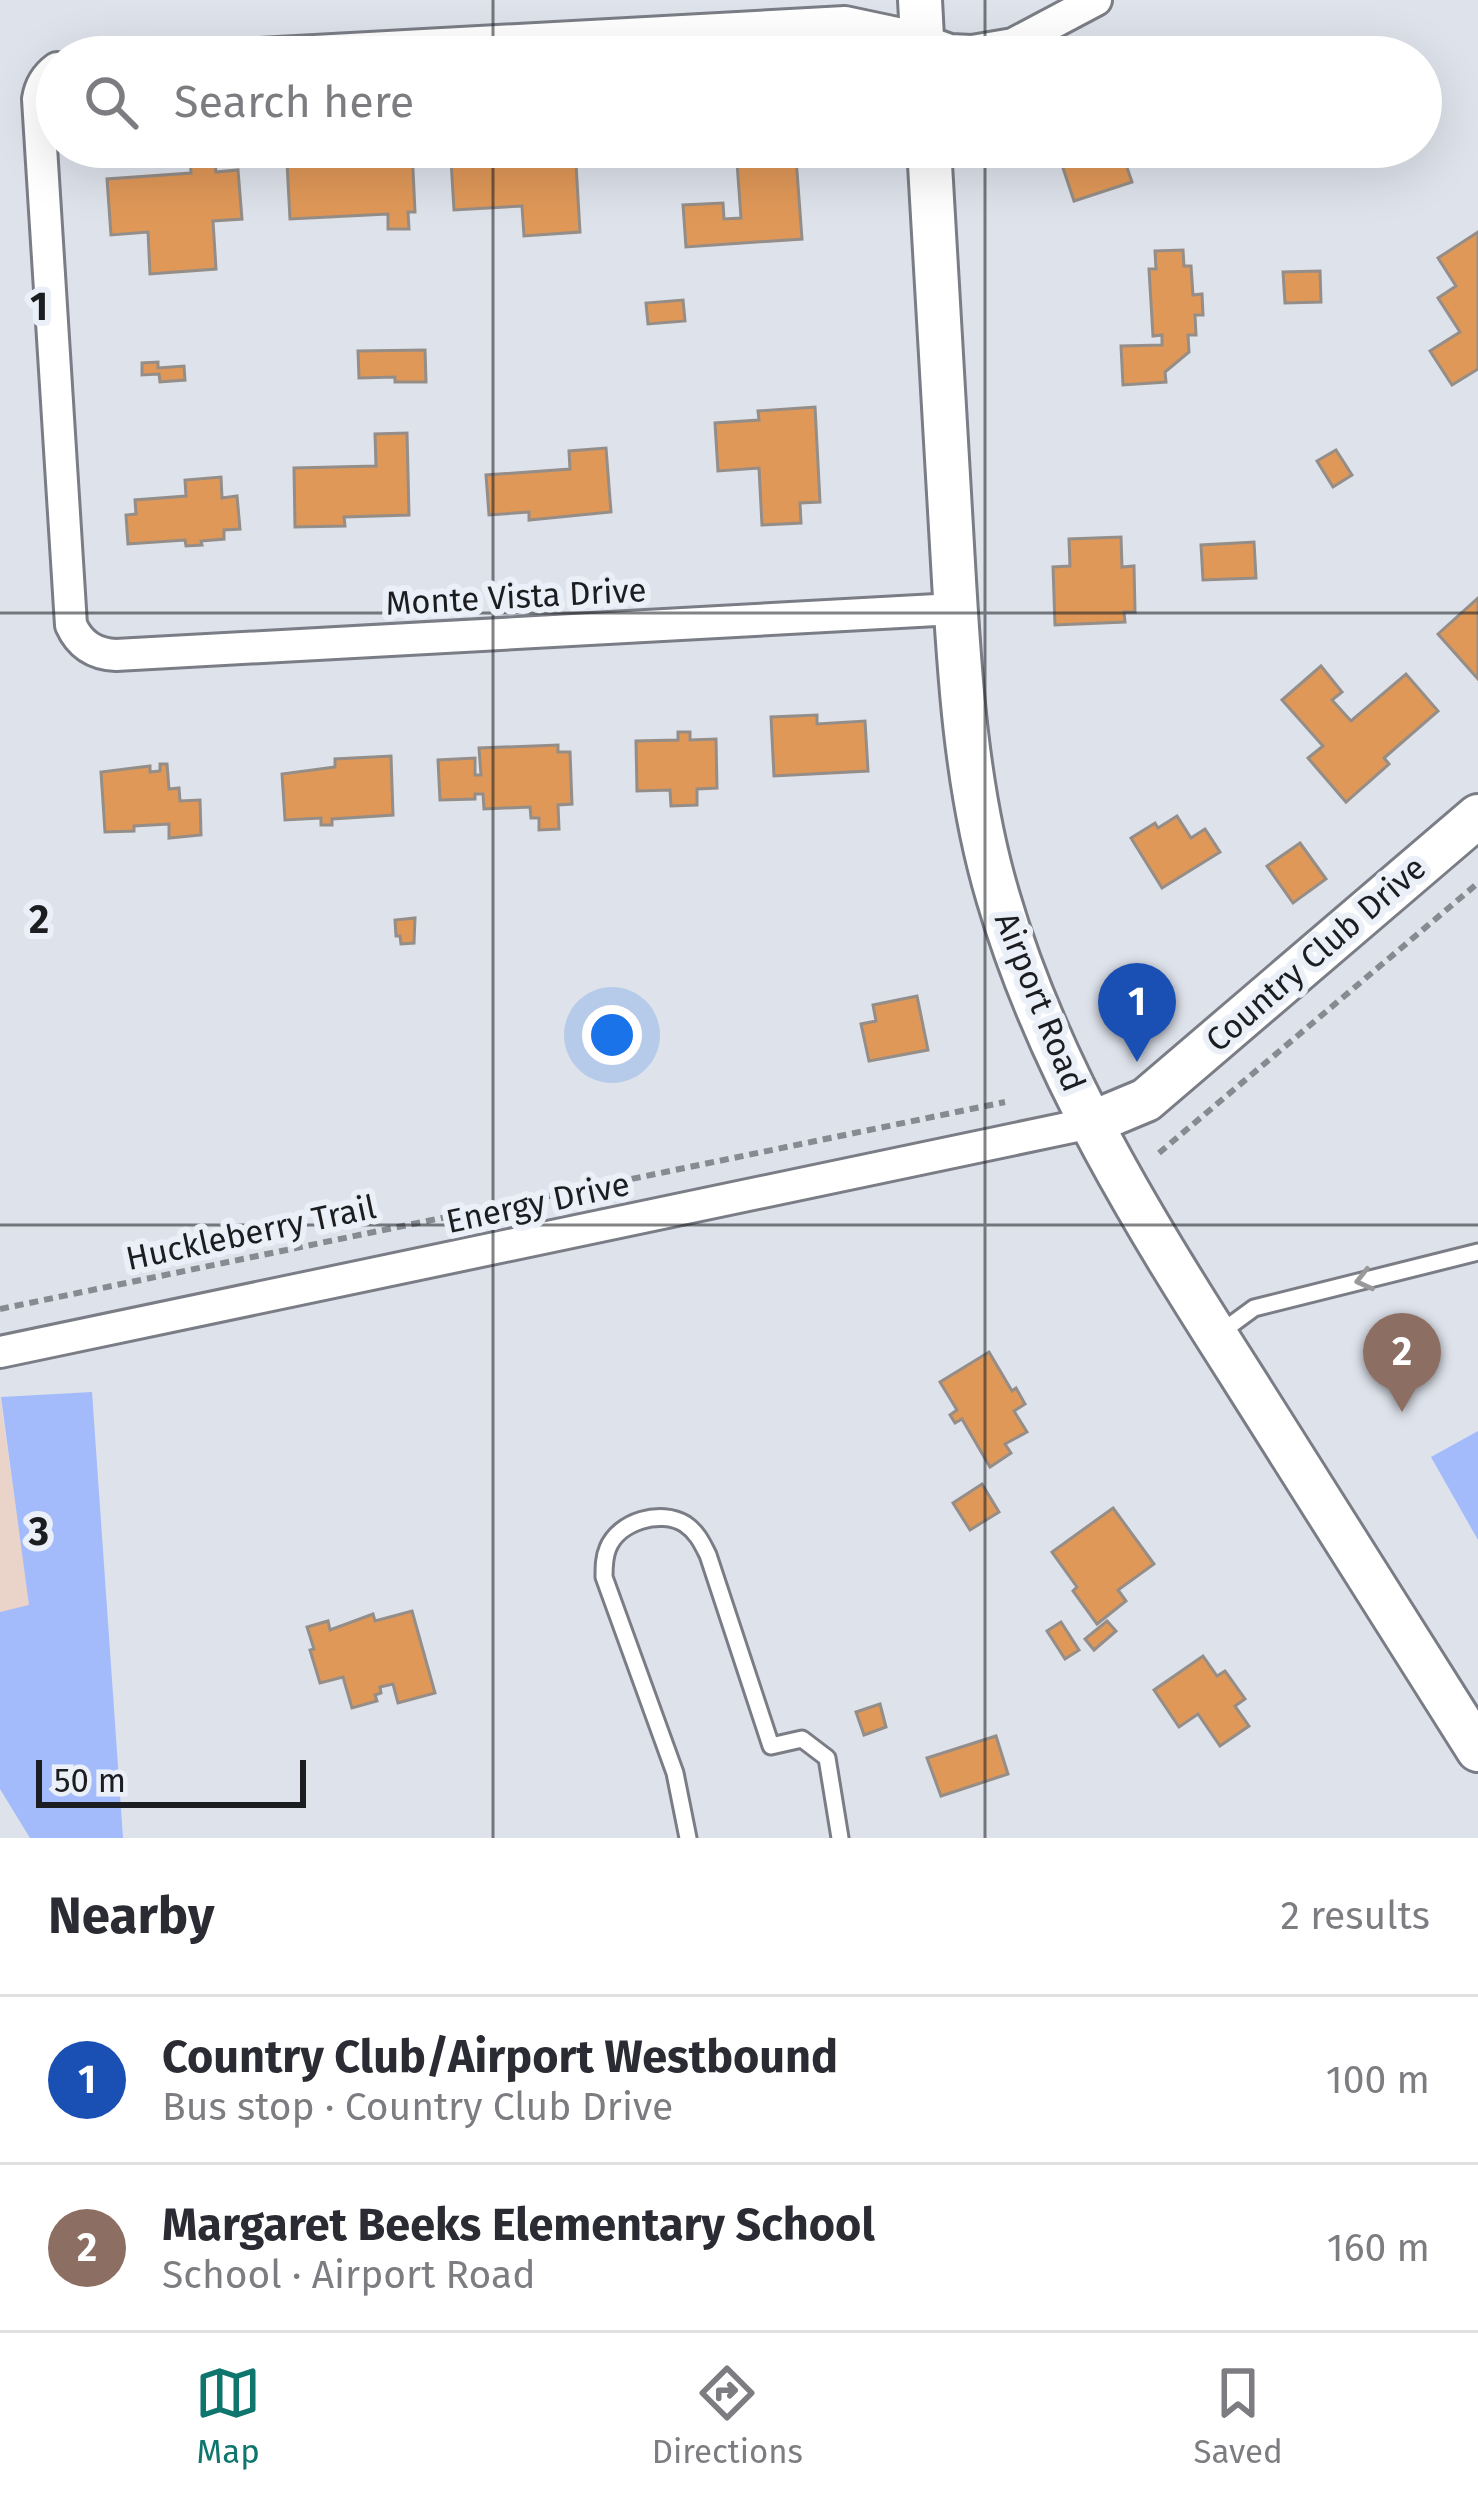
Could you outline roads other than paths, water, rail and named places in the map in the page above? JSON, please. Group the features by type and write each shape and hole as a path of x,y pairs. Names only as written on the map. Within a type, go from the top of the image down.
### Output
{"street":[{"path":"1028,36 1096,0"},
{"path":"589,36 845,22 922,33"},
{"name":"Monte Vista Drive","path":"42,168 71,625 94,652 116,655 955,609"},
{"name":"Airport Road","path":"929,168 955,609 974,788 997,895 1027,982 1090,1123 1126,1188 1478,1750"},
{"name":"Country Club Drive","path":"1090,1123 1146,1100 1478,815"},
{"name":"Energy Drive","path":"0,1352 1090,1123"}],"lane":[{"path":"1216,1336 1254,1308 1478,1252"},
{"path":"688,1838 675,1773 604,1577 611,1540 638,1521 660,1518 680,1521 698,1535 771,1746 802,1739 826,1759 840,1838"}],"place":[{"name":"Country Club/Airport Westbound","path":"1137,1062"},
{"name":"Margaret Beeks Elementary School","path":"1402,1412"}]}
